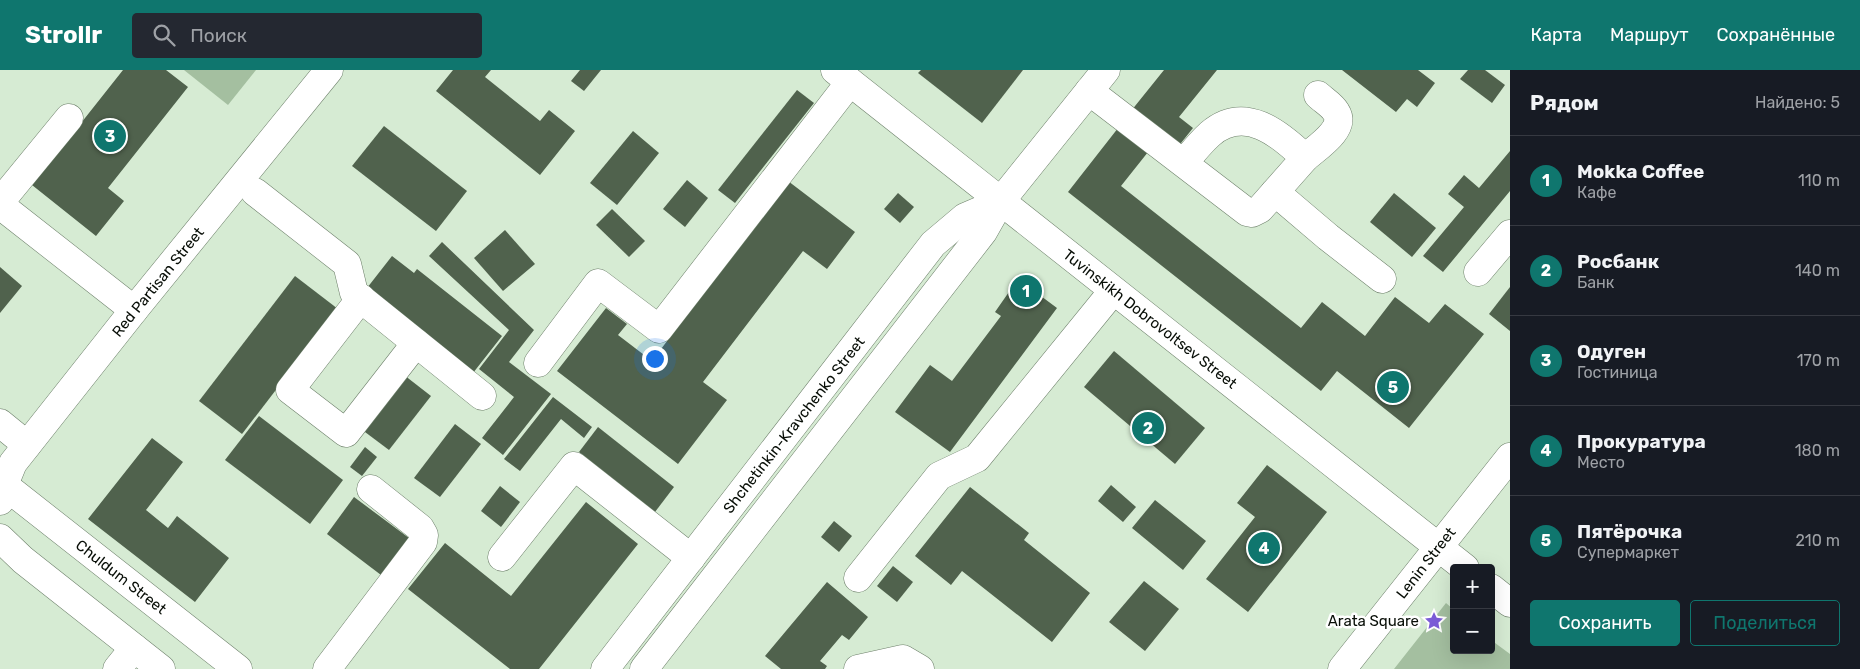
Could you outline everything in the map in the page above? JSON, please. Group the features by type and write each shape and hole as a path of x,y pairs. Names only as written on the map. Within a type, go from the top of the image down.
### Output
{"street":[{"name":"Red Partisan Street","path":"2,493 13,463 134,310 329,70"},
{"name":"Shchetinkin-Kravchenko Street","path":"644,669 983,232 1000,202 1106,70"},
{"path":"538,363 598,283 659,329 843,76"},
{"name":"Tuvinskikh Dobrovoltsev Street","path":"843,76 1460,564"},
{"path":"1089,91 1247,212 1260,209 1305,158 1332,134 1338,121 1335,110 1318,95"},
{"path":"69,118 0,203 134,310"},
{"path":"1184,163 1212,133 1226,124 1242,122 1259,124 1274,132 1305,158"},
{"path":"255,192 347,264 354,293 482,396"},
{"path":"1275,192 1382,280"},
{"name":"Shchetinkin-Kravchenko Street","path":"605,669 933,244 964,217 1000,202"},
{"path":"1478,272 1510,234"},
{"path":"858,578 939,476 977,458 1113,291"},
{"path":"361,298 290,390 346,433 416,343"},
{"path":"0,423 27,445"},
{"name":"Lenin Street","path":"1342,669 1510,457"},
{"path":"502,557 574,466 691,558"},
{"path":"327,669 424,542 424,535 420,528 371,489"},
{"name":"Chuldum Street","path":"2,493 238,669"},
{"path":"0,538 23,560 160,669"},
{"path":"1495,591 1510,603"},
{"path":"117,669 134,648"},
{"path":"858,669 903,659 920,669"}],"green space":[{"path":"184,70 256,70 228,105"},
{"path":"1446,603 1450,606 1450,654 1495,654 1495,643 1510,654 1510,669 1394,669"}],"building":[{"path":"123,70 166,70 188,87 108,188 124,201 96,236 32,185"},
{"path":"453,70 491,70 485,77 540,121 549,110 575,131 540,175 436,91"},
{"path":"580,70 601,70 584,91 571,81"},
{"path":"921,70 1023,70 982,123 918,73"},
{"path":"1164,70 1217,70 1179,117 1193,128 1177,148 1131,111"},
{"path":"1342,70 1418,70 1435,83 1417,107 1407,99 1396,112"},
{"path":"1468,70 1485,70 1505,85 1492,103 1460,79"},
{"path":"797,90 814,103 735,203 718,190"},
{"path":"1122,123 1152,147 1121,186 1301,328 1322,302 1365,336 1395,297 1429,323 1445,304 1484,334 1409,428 1337,371 1321,391 1068,192"},
{"path":"384,126 467,191 436,231 352,166"},
{"path":"633,131 659,153 617,205 590,183"},
{"path":"1510,151 1510,191 1443,272 1423,256 1464,207 1448,194 1464,175 1479,188"},
{"path":"687,180 708,198 685,227 663,209"},
{"path":"788,181 855,232 827,269 803,251 703,382 727,400 678,464 557,371 606,308 627,324 618,335 652,361"},
{"path":"898,193 914,207 900,223 884,209"},
{"path":"1394,193 1436,228 1412,257 1370,222"},
{"path":"612,209 645,241 629,257 596,225"},
{"path":"505,230 535,264 503,291 474,258"},
{"path":"442,242 534,330 509,362 551,394 503,455 482,438 514,397 479,369 509,330 429,256"},
{"path":"392,256 414,273 417,269 502,336 473,373 367,288"},
{"path":"0,267 22,286 0,313"},
{"path":"295,276 338,309 242,434 199,401"},
{"path":"1018,279 1057,308 950,452 895,412 930,365 952,381 1001,316 995,312"},
{"path":"1510,287 1510,331 1489,314"},
{"path":"1114,351 1205,428 1175,464 1084,387"},
{"path":"404,375 431,396 389,450 361,429"},
{"path":"553,397 592,427 584,438 561,419 520,471 504,459"},
{"path":"259,416 343,480 310,524 225,460"},
{"path":"455,424 481,444 440,497 414,478"},
{"path":"598,427 674,487 655,512 579,452"},
{"path":"152,438 183,462 146,510 168,528 177,516 229,558 195,602 88,519"},
{"path":"365,447 377,457 362,476 350,467"},
{"path":"1267,465 1327,512 1248,612 1206,579 1255,517 1237,503"},
{"path":"1111,485 1136,507 1123,522 1098,501"},
{"path":"500,486 520,502 501,527 481,511"},
{"path":"970,487 1029,533 1024,540 1090,593 1052,642 962,571 951,585 915,556"},
{"path":"354,497 409,538 381,575 327,534"},
{"path":"1155,500 1206,541 1183,570 1132,528"},
{"path":"586,502 638,544 539,669 510,669 408,589 445,543 511,596"},
{"path":"834,521 852,536 839,552 821,537"},
{"path":"893,566 913,582 897,602 877,586"},
{"path":"1144,581 1179,609 1145,651 1109,622"},
{"path":"827,582 868,617 849,640 842,635 820,661 827,666 825,669 781,669 765,656"}],"place":[{"name":"Одуген","path":"110,136"},
{"name":"Mokka Coffee","path":"1026,291"},
{"name":"Пятёрочка","path":"1393,387"},
{"name":"Росбанк","path":"1148,428"},
{"name":"Прокуратура","path":"1264,548"},
{"name":"Arata Square","path":"1434,621"}]}
